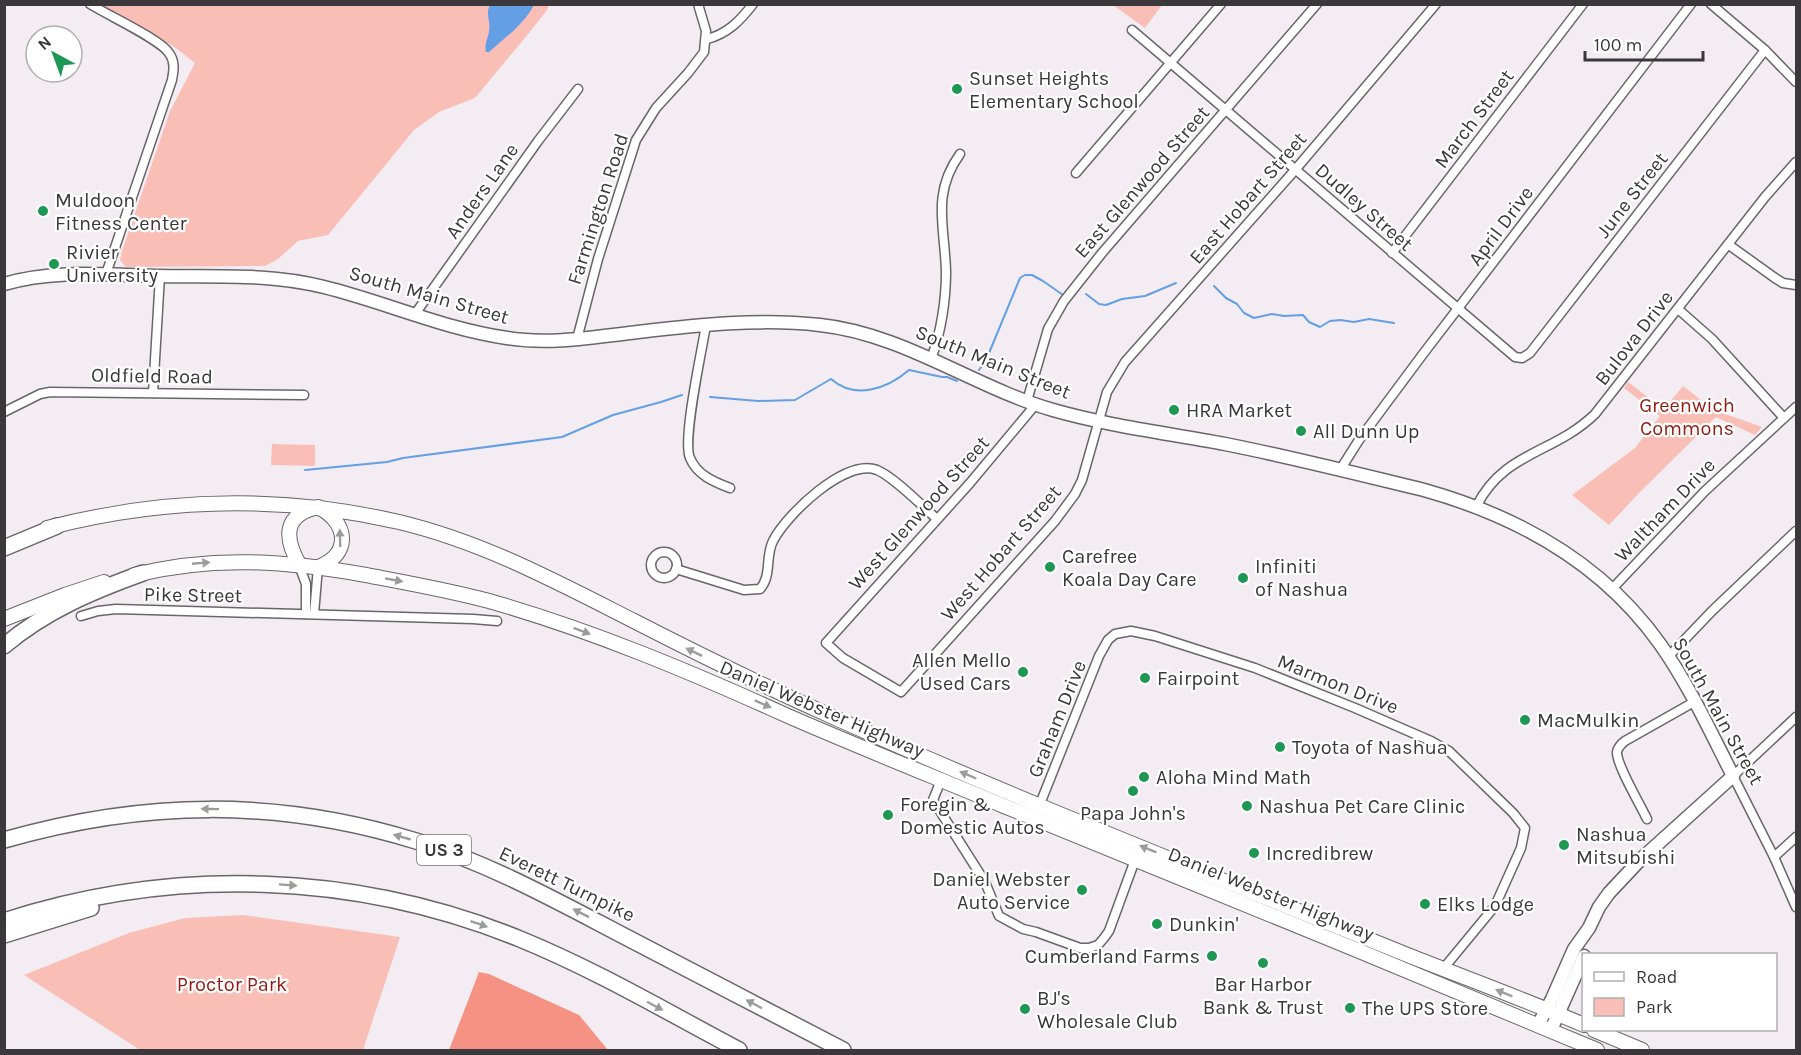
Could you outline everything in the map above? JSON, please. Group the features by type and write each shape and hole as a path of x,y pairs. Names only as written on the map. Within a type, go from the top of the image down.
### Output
{"highway":[{"path":"4,548 57,526"},
{"path":"4,646 54,610 143,573"},
{"name":"Everett Turnpike","path":"5,840 46,828 117,814 194,809 287,814 362,827 431,846 497,872 843,1050"},
{"path":"4,935 104,905 230,884"},
{"path":"4,921 102,896 173,886 287,885 351,892 414,905 468,920 515,937 581,966 739,1050"},
{"path":"778,1016 852,1050"}],"main road":[{"name":"Daniel Webster Highway","path":"4,540 57,526 127,512 198,504 254,503 318,507 368,515 409,525 490,551 536,572 681,645 1037,812 1135,861 1597,1050"},
{"path":"299,564 288,542 290,528 300,515 318,507 336,521 342,536 342,544 337,555 318,567"},
{"name":"Daniel Webster Highway","path":"4,619 80,589 172,567 223,562 299,564 452,592 563,624 762,704 941,780 1037,812 1582,1024"},
{"path":"1599,1031 1642,1050"}],"street":[{"path":"90,4 158,43 169,52 173,60 172,80 106,274"},
{"path":"698,4 707,39 732,27 753,4"},
{"path":"1076,173 1221,4"},
{"name":"East Glenwood Street","path":"1031,403 1046,336 1056,314 1102,253 1317,4"},
{"name":"East Hobart Street","path":"1099,421 1107,392 1125,362 1295,170 1436,4"},
{"name":"March Street","path":"1392,253 1583,4"},
{"name":"April Drive","path":"1340,470 1377,415 1691,4"},
{"path":"1711,4 1797,81"},
{"name":"Dudley Street","path":"1132,30 1458,310 1515,357 1522,358"},
{"name":"Farmington Road","path":"577,339 598,259 636,140 656,108 700,58 707,39"},
{"name":"June Street","path":"1522,358 1530,353 1765,50"},
{"name":"Anders Lane","path":"416,314 532,149 578,89"},
{"path":"931,359 938,338 945,283 941,203 949,172 960,154"},
{"name":"Bulova Drive","path":"1476,507 1486,489 1508,467 1529,454 1566,437 1595,414 1784,174 1797,162"},
{"path":"1729,245 1783,283 1797,285"},
{"name":"South Main Street","path":"4,284 44,275 106,274 238,276 287,280 343,291 470,331 508,339 544,341 706,325 776,323 819,325 880,338 1031,403 1099,421 1228,444 1442,495 1476,507 1551,543 1586,566 1612,589 1650,630 1694,702 1774,857 1797,907"},
{"path":"153,393 160,276"},
{"path":"1678,309 1712,339 1784,418"},
{"path":"706,325 690,423 688,450 691,460 699,471 711,481 730,488"},
{"name":"Oldfield Road","path":"4,412 40,394 50,392 304,395"},
{"name":"West Glenwood Street","path":"826,643 937,519 1031,403"},
{"name":"Waltham Drive","path":"1612,589 1706,491 1797,407"},
{"name":"West Hobart Street","path":"826,643 843,658 901,692 1065,508 1082,480 1099,421"},
{"path":"676,569 744,590 760,589 766,580 771,546 788,517 837,478 863,468 878,470 937,519"},
{"path":"1668,657 1736,587 1797,531"},
{"path":"299,564 306,584 310,614"},
{"path":"310,614 318,567"},
{"name":"Pike Street","path":"81,616 116,609 497,621"},
{"name":"Marmon Drive","path":"1115,634 1131,631 1155,636 1246,665 1431,741 1457,758 1521,821 1526,828 1524,841 1495,906 1443,969"},
{"name":"Graham Drive","path":"1037,812 1100,656 1108,640 1115,634"},
{"path":"1647,819 1620,763 1617,750 1626,741 1694,702"},
{"path":"1552,1012 1574,949 1589,928 1599,907 1620,880 1797,717"},
{"path":"941,780 933,800 985,882 999,916 1023,929 1080,948 1098,945 1109,931 1135,861"},
{"path":"1774,857 1797,837"},
{"path":"1584,953 1589,928"},
{"path":"1544,1028 1582,959"}],"green space":[{"path":"101,5 549,5 475,98 439,112 414,130 328,235 298,241 278,259 265,266 126,267 120,260 122,251 170,111 195,63 173,46"},
{"path":"1113,5 1162,5 1145,28"},
{"name":"Greenwich Commons","path":"1628,382 1664,409 1683,386 1714,410 1762,427 1755,435 1716,417 1609,525 1572,495 1635,448 1660,416 1624,388"},
{"path":"272,444 315,445 315,466 271,465"},
{"name":"Proctor Park","path":"243,915 400,937 363,1050 140,1050 24,975 129,933 185,918"}],"shaded area":[{"path":"479,972 489,974 579,1015 608,1050 449,1050"}],"water":[{"path":"490,5 534,5 514,30 489,52 486,52 489,34 488,11"}],"waterway":[{"path":"979,370 987,358 1020,278 1032,275 1063,295"},
{"path":"1086,294 1099,304 1106,305 1122,299 1145,296 1176,283"},
{"path":"1214,286 1226,298 1237,304 1244,313 1254,318 1272,314 1303,315 1309,322 1320,327 1330,321 1340,320 1354,322 1369,319 1394,323"},
{"path":"710,397 758,401 795,400 831,379 850,389 871,390 891,382 909,370 957,381"},
{"path":"305,470 387,462 562,437 613,415 682,395"}],"place":[{"name":"Sunset Heights Elementary School","path":"957,89"},
{"name":"Muldoon Fitness Center","path":"43,211"},
{"name":"Rivier University","path":"54,264"},
{"name":"HRA Market","path":"1174,410"},
{"name":"All Dunn Up","path":"1301,431"},
{"name":"Carefree Koala Day Care","path":"1050,567"},
{"name":"Infiniti of Nashua","path":"1243,578"},
{"name":"Allen Mello Used Cars","path":"1023,672"},
{"name":"Fairpoint","path":"1145,678"},
{"name":"MacMulkin","path":"1525,720"},
{"name":"Toyota of Nashua","path":"1280,747"},
{"name":"Aloha Mind Math","path":"1144,777"},
{"name":"Papa John's","path":"1133,791"},
{"name":"Nashua Pet Care Clinic","path":"1247,806"},
{"name":"Foregin & Domestic Autos","path":"888,815"},
{"name":"Nashua Mitsubishi","path":"1564,845"},
{"name":"Incredibrew","path":"1254,853"},
{"name":"Daniel Webster Auto Service","path":"1082,890"},
{"name":"Elks Lodge","path":"1425,904"},
{"name":"Dunkin'","path":"1157,924"},
{"name":"Cumberland Farms","path":"1212,956"},
{"name":"Bar Harbor Bank & Trust","path":"1263,963"},
{"name":"The UPS Store","path":"1350,1008"},
{"name":"BJ's Wholesale Club","path":"1025,1009"}]}
